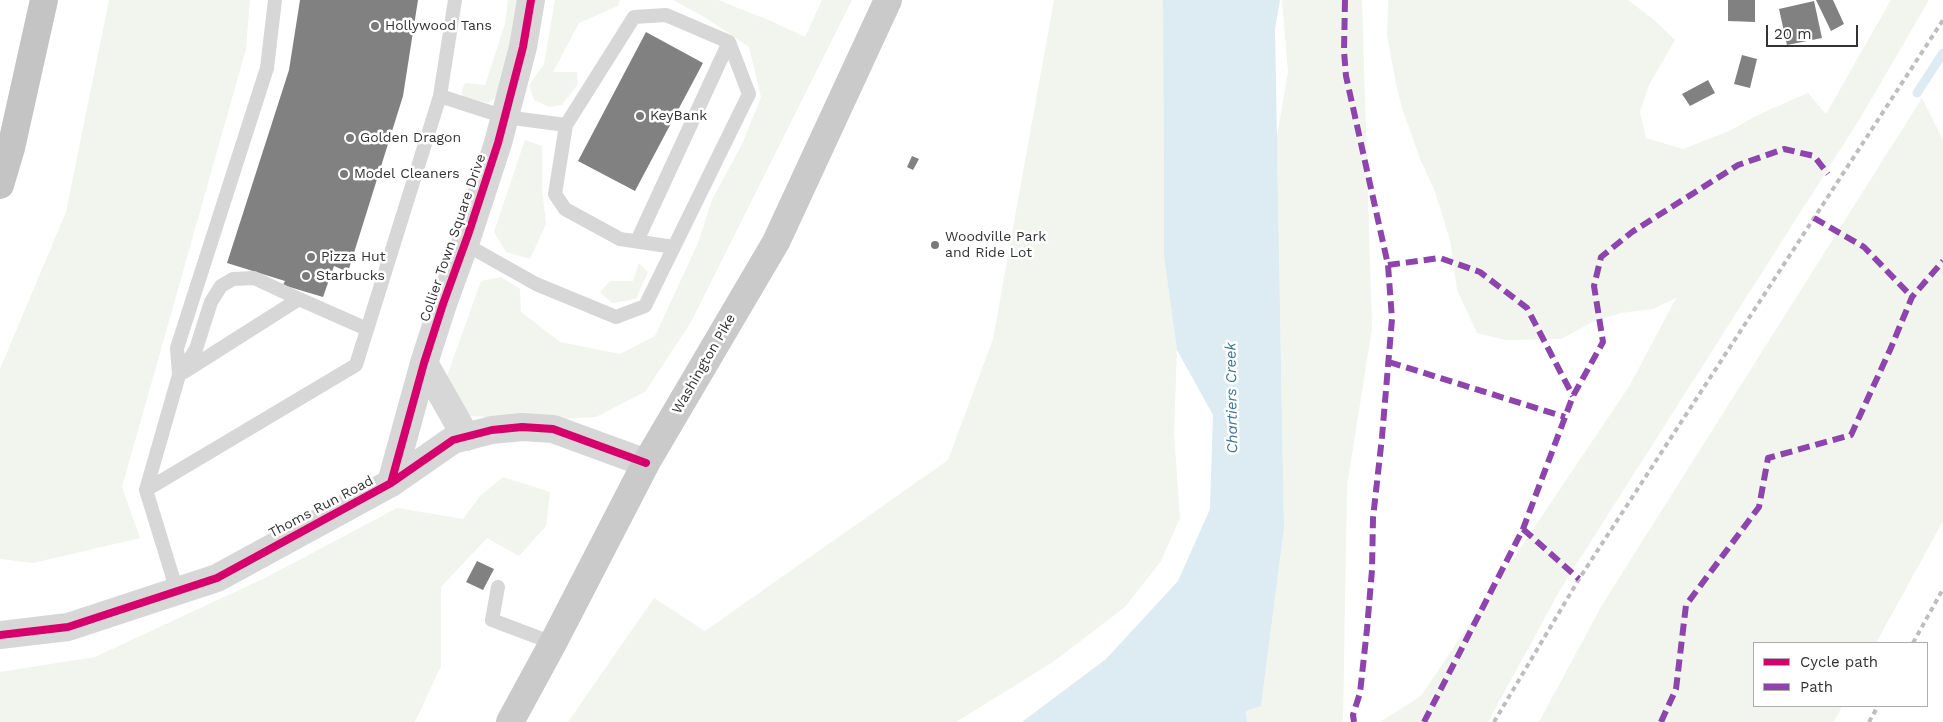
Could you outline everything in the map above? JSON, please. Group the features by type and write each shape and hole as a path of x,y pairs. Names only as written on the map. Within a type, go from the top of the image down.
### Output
{"highway":[{"path":"0,185 11,148 44,0"}],"main road":[{"name":"Washington Pike","path":"510,722 646,463 776,242 888,0"}],"street":[{"name":"Collier Town Square Drive","path":"391,483 424,363 465,244 505,116 523,47 531,0"},
{"path":"424,363 466,437"},
{"name":"Thoms Run Road","path":"0,635 68,627 216,578 391,483 453,440 492,430 522,427 553,429 646,463"}],"lane":[{"path":"179,375 177,348 267,68 275,0"},
{"path":"146,490 356,365 440,96 455,0"},
{"path":"465,244 536,284 616,316 645,306 674,248 749,94 729,42 666,15 634,17 566,125 555,194 565,209 620,239 674,248"},
{"path":"637,241 729,42"},
{"path":"440,96 505,116 566,125"},
{"path":"178,591 146,490 179,375 196,349 211,302 221,286 233,279 254,278 367,329"},
{"path":"179,375 299,299"},
{"path":"498,587 492,620 553,643"}],"shaded area":[{"path":"109,0 250,0 246,49 122,487 140,538 33,563 0,559 0,369 66,212"},
{"path":"508,0 523,0 500,94 488,103 464,97 461,93 465,83 485,85 505,24"},
{"path":"555,0 620,0 618,6 579,23 553,72 577,72 578,84 562,105 549,107 534,100 529,85 544,64"},
{"path":"673,0 718,0 805,37 822,0 852,0 691,322 645,392 596,417 544,420 470,416 447,376 481,281 501,277 520,289 521,312 560,342 620,354 655,336 698,243 712,200 743,142 761,97 749,47 706,18"},
{"path":"1054,0 1163,0 1164,257 1177,350 1174,433 1180,518 1161,561 1125,607 1053,662 956,722 568,722 654,598 705,631 948,460 993,339"},
{"path":"1282,0 1362,0 1372,328 1347,486 1343,722 1247,722 1246,711 1261,706 1284,529 1277,136 1288,72"},
{"path":"1388,0 1628,0 1654,20 1675,40 1649,85 1640,112 1646,138 1683,149 1729,131 1762,113 1808,93 1826,114 1891,0 1929,0 1861,117 1560,590 1488,722 1380,722 1421,696 1630,385 1676,298 1653,309 1621,313 1595,321 1561,339 1506,340 1477,333 1457,290 1450,240 1434,189 1421,161 1402,108 1387,35"},
{"path":"1922,98 1943,140 1943,521 1877,642 1753,642 1753,707 1842,707 1834,722 1539,722 1602,605"},
{"path":"525,140 542,146 542,188 546,224 530,259 506,252 494,232"},
{"path":"639,263 648,272 636,299 612,303 600,292 610,281 633,281"},
{"path":"503,477 550,492 546,526 519,556 487,538 441,587 441,666 415,722 0,722 0,672 95,657 267,577 397,508 463,519 480,496"}],"water":[{"name":"Chartiers Creek","path":"1163,0 1280,0 1275,29 1284,529 1261,706 1246,711 1247,722 1022,722 1106,659 1178,581 1210,509 1213,415 1177,350 1164,257"}],"building":[{"path":"300,0 418,0 403,96 348,272 334,266 323,297 283,285 285,281 227,263 289,70"},
{"path":"1728,0 1755,0 1755,22 1728,21"},
{"path":"1816,0 1833,0 1844,24 1831,31"},
{"path":"1814,1 1822,38 1787,45 1779,9"},
{"path":"646,32 703,63 635,191 578,161"},
{"path":"1742,55 1757,59 1750,88 1734,84"},
{"path":"1708,80 1715,93 1690,106 1682,94"},
{"path":"912,156 919,159 913,170 907,167"},
{"path":"477,561 494,569 483,590 466,582"}],"waterway":[{"path":"1917,93 1943,53"}],"railway":[{"path":"1494,722 1579,579 1943,20"},
{"path":"1914,642 1943,589"},
{"path":"1869,722 1877,707"}],"marked path":[{"path":"1345,0 1344,51 1346,76 1388,265 1392,319 1373,518 1372,570 1367,629 1360,693 1353,715 1354,722"},
{"path":"1424,722 1523,529 1573,396 1603,342 1594,286 1601,257 1632,232 1738,165 1784,149 1814,156 1828,174"},
{"path":"1814,218 1864,247 1912,297"},
{"path":"1388,265 1440,258 1480,272 1527,308 1573,396"},
{"path":"1661,722 1676,689 1686,605 1759,507 1768,458 1851,435 1912,297 1943,261"},
{"path":"1389,362 1565,417"},
{"path":"1523,529 1579,579"}],"cycle path":[{"path":"391,483 424,363 498,143 523,47 531,0"},
{"path":"0,635 68,627 217,578 391,483 453,440 492,430 522,427 553,429 646,463"}],"place":[{"name":"Hollywood Tans","path":"375,26"},
{"name":"KeyBank","path":"640,116"},
{"name":"Golden Dragon","path":"350,138"},
{"name":"Model Cleaners","path":"344,174"},
{"name":"Woodville Park and Ride Lot","path":"935,245"},
{"name":"Pizza Hut","path":"311,257"},
{"name":"Starbucks","path":"306,276"}]}
